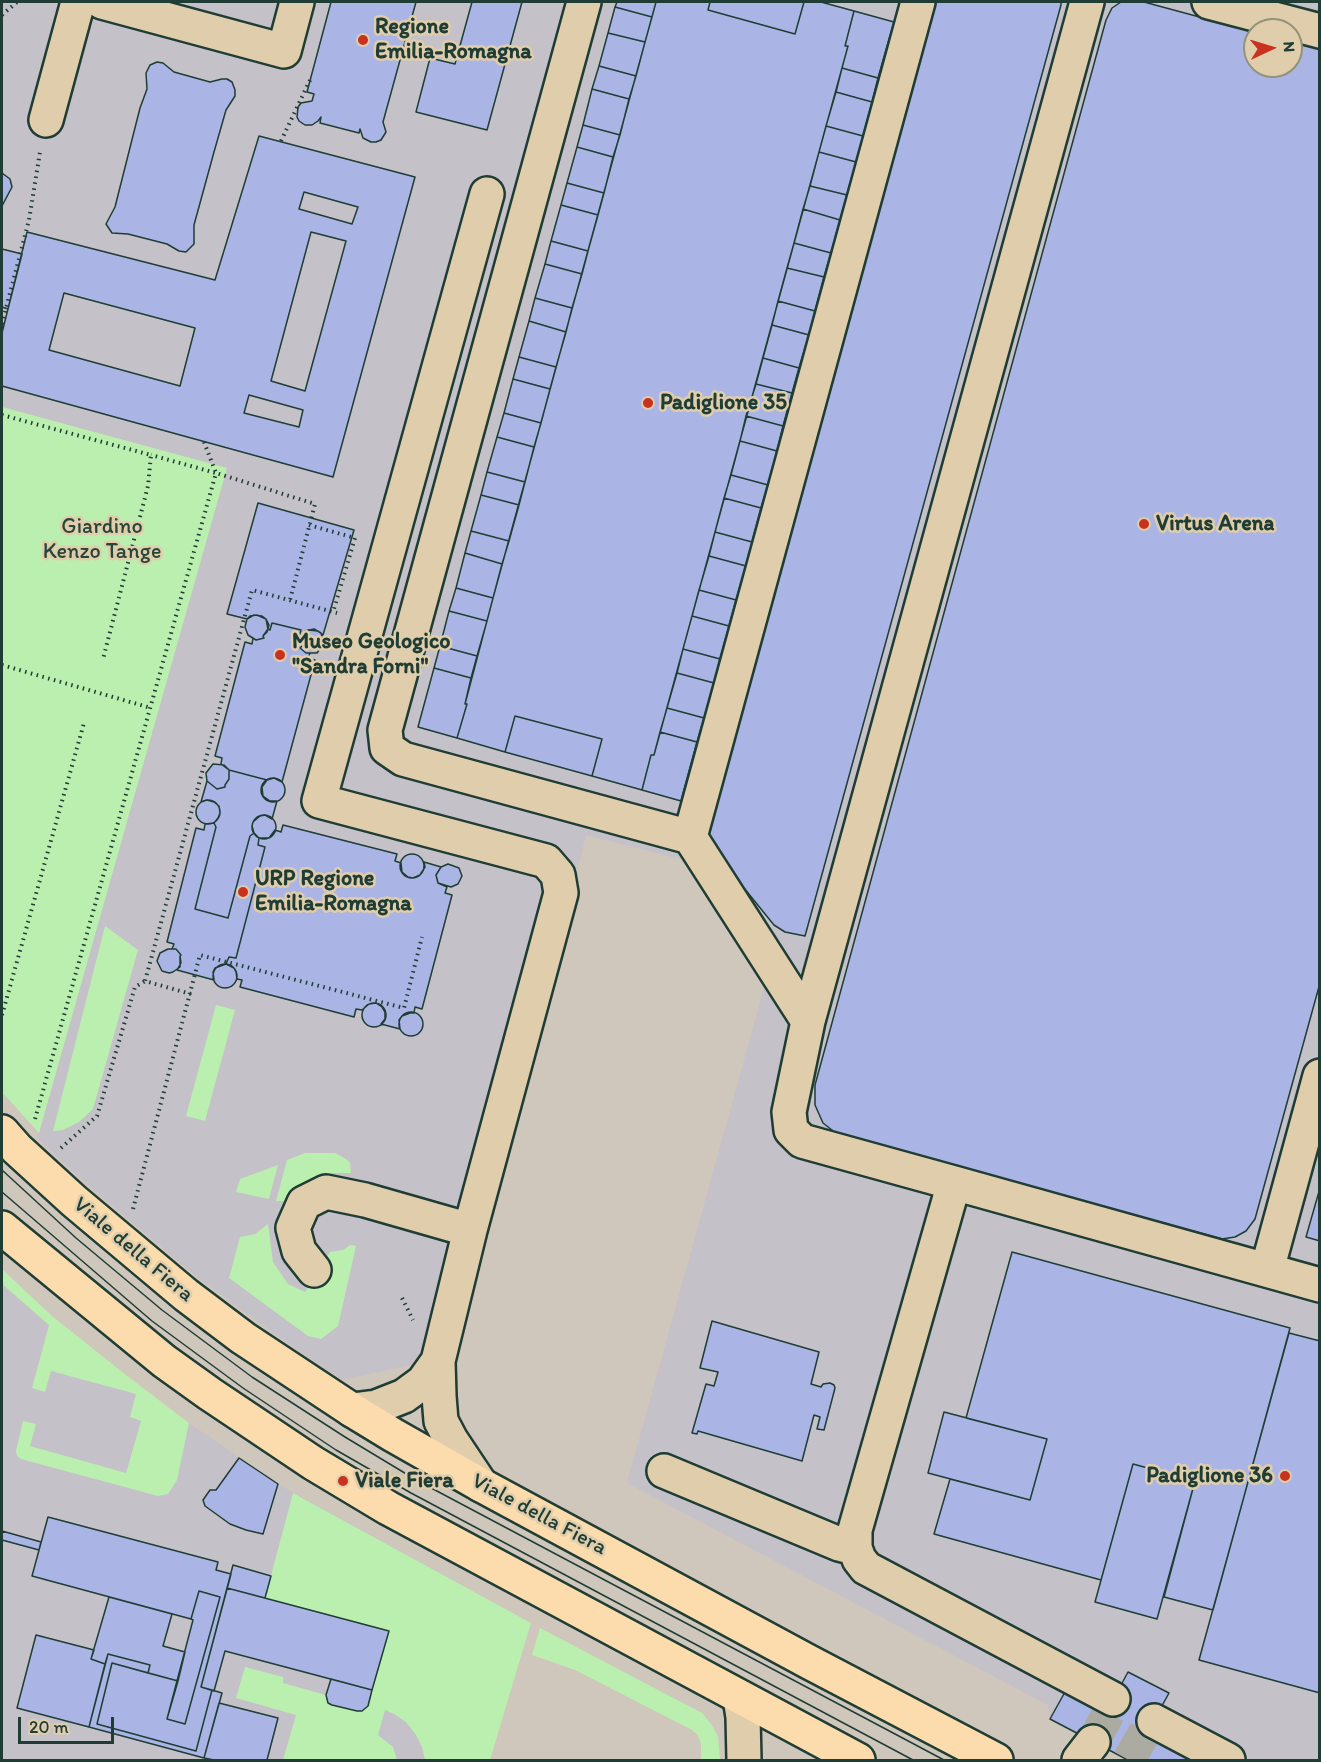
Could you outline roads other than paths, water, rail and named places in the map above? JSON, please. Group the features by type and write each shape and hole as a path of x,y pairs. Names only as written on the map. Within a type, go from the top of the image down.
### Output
{"main road":[{"name":"Viale della Fiera","path":"17,1129 17,1149 186,1295 243,1338 352,1410 481,1485 996,1761"},
{"path":"2,1228 63,1280 186,1377 313,1463 388,1508 858,1761"}],"street":[{"path":"46,120 78,2"},
{"path":"102,2 284,51 297,2"},
{"path":"584,2 385,730 387,748 403,759 690,837 808,1022"},
{"path":"1087,2 808,1022 789,1112 791,1130 802,1141 1320,1285"},
{"path":"1209,2 1320,31"},
{"path":"690,837 910,3"},
{"path":"481,1485 441,1421 438,1361 470,1230 561,893 558,875 546,861 319,801 487,194"},
{"path":"1267,1270 1320,1076"},
{"path":"954,1183 855,1530 855,1548 866,1568 1113,1699"},
{"path":"314,1270 299,1251 292,1228 304,1203 326,1192 365,1200 470,1230"},
{"path":"352,1410 376,1407 404,1396 423,1382 438,1361"},
{"path":"664,1471 838,1544 855,1548"},
{"path":"740,1698 744,1761"},
{"path":"1154,1721 1228,1761"}],"tunnel":[{"path":"1093,1742 1116,1700"},
{"path":"1129,1760 1152,1719"}],"tram line":[{"path":"2,1170 76,1238 162,1310 252,1377 345,1437 418,1481 944,1760"},
{"path":"2,1192 152,1321 243,1388 336,1450 411,1493 913,1760"}],"place":[{"name":"Regione Emilia-Romagna","path":"363,40"},
{"name":"Padiglione 35","path":"648,403"},
{"name":"Virtus Arena","path":"1144,524"},
{"name":"Museo Geologico \"Sandra Forni\"","path":"280,655"},
{"name":"URP Regione Emilia-Romagna","path":"243,892"},
{"name":"Padiglione 36","path":"1285,1476"},
{"name":"Viale Fiera","path":"343,1481"}],"park label":[{"name":"Giardino Kenzo Tange","path":"102,540"}]}
